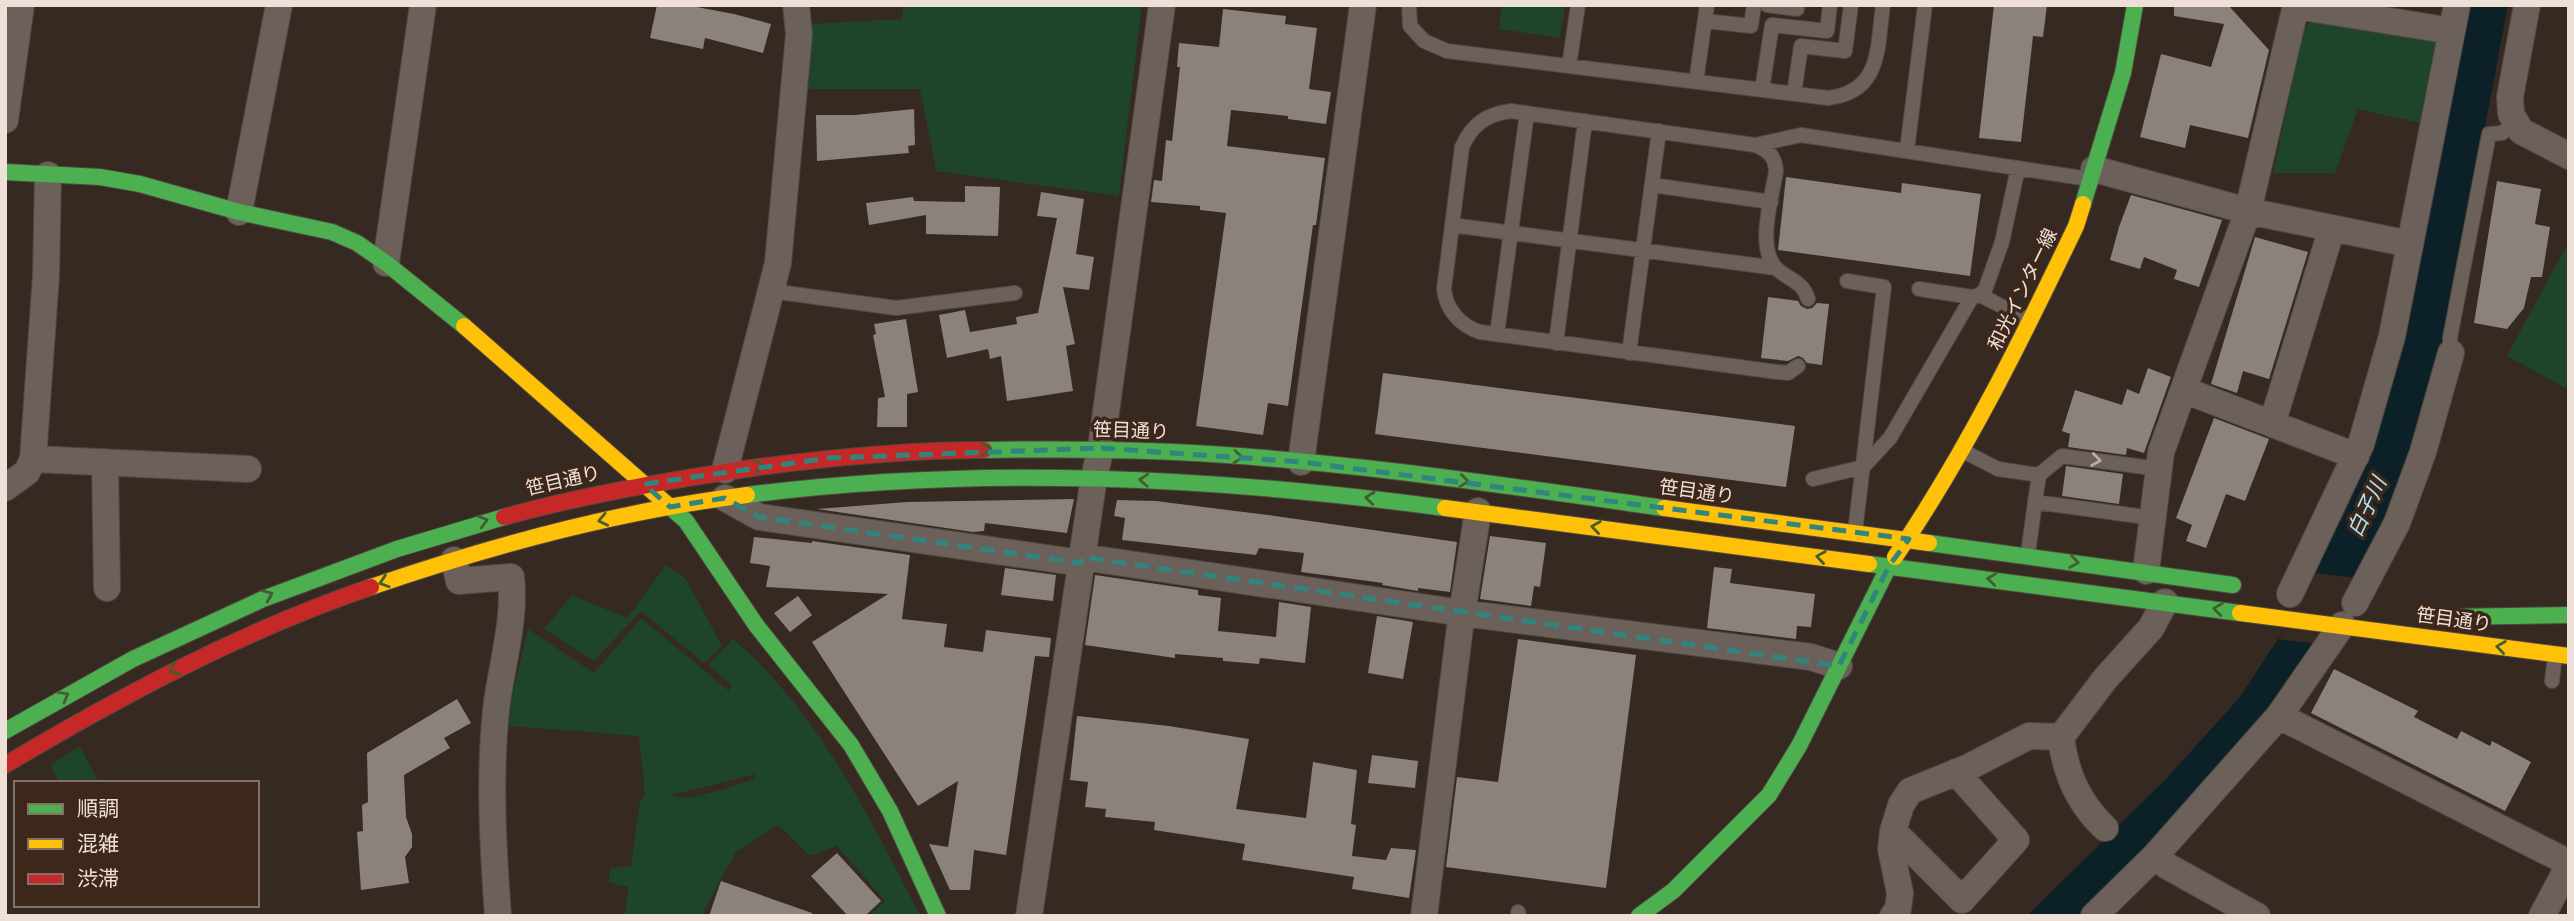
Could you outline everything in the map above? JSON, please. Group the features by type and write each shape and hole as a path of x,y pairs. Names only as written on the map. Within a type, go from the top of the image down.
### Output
{"main road":[{"name":"和光インター線","path":"1639,916 1673,891 1769,795 1799,746 1889,566 1909,539 1961,450 2031,322 2077,226 2123,73 2136,5"},
{"path":"5,172 100,177 140,184 239,212 331,232 357,243 386,263 463,325 686,521 756,625 851,745 890,811 938,916"},
{"name":"笹目通り","path":"5,731 95,678 177,636 303,581 433,535 521,511 644,484 725,470 894,453 1101,448 1301,462 1909,539 2251,588"},
{"path":"5,765 110,702 213,652 354,592 454,560 598,521 670,507 725,498 918,480 1094,477 1297,491 1478,511 2165,602 2292,599"},
{"name":"笹目通り","path":"2292,599 2562,655"},
{"name":"笹目通り","path":"2409,611 2450,617 2569,615"},
{"path":"2450,617 2556,631"}],"street":[{"path":"5,120 21,5"},
{"path":"239,212 279,5"},
{"path":"386,263 423,5"},
{"path":"725,470 778,263 799,34 796,5"},
{"path":"1029,916 1094,477 1101,448 1162,5"},
{"path":"1301,462 1363,5"},
{"path":"2292,599 2356,456 2392,336 2457,5"},
{"path":"2527,5 2510,97 2511,114 2521,131 2569,156"},
{"path":"2146,571 2161,452 2248,211 2296,6 2452,31"},
{"path":"2092,174 2248,211 2410,244"},
{"path":"5,488 27,472 33,459 46,275 48,175"},
{"path":"2272,424 2332,228"},
{"path":"2094,916 2155,856 2279,716 2347,610 2397,523 2423,452 2451,353"},
{"path":"2184,390 2356,456"},
{"path":"33,459 248,469"},
{"path":"105,462 107,588"},
{"path":"725,498 760,517 1462,613 1811,657 1839,666"},
{"path":"1424,916 1462,613 1478,511"},
{"path":"454,560 459,581 511,577 513,598 496,712 493,793 498,916"},
{"path":"2105,828 2076,792 2064,758 2061,737 2105,679 2151,628 2165,602"},
{"path":"2279,716 2569,864 2542,916"},
{"path":"1893,916 1898,909 1900,893 1891,849 1893,831 1901,805 1910,791 2029,736 2061,737"},
{"path":"1893,831 1962,900 2016,840 1956,772"},
{"path":"2155,856 2167,866 2257,916"}],"lane":[{"path":"1409,5 1410,26 1424,41 1447,51 1828,98 1846,96 1862,85 1874,68 1883,5"},
{"path":"1569,66 1578,5"},
{"path":"1696,82 1707,5"},
{"path":"1704,21 1752,26 1754,5"},
{"path":"1767,5 1797,9 1797,5"},
{"path":"1762,90 1772,25 1827,31 1830,5"},
{"path":"1794,94 1801,46 1845,51 1851,5"},
{"path":"1907,150 1925,5"},
{"path":"1798,366 1788,373 1777,372 1480,332 1465,326 1453,314 1445,298 1444,279 1462,147 1469,132 1480,121 1495,113 1511,111 1755,145 1768,150 1775,159 1776,171 1766,250 1776,268 1802,286 1808,299"},
{"path":"1497,334 1527,113"},
{"path":"1556,342 1585,121"},
{"path":"2451,353 2450,338 2489,134 2502,133 2515,123"},
{"path":"1629,353 1659,131"},
{"path":"1755,145 1801,135 2018,168 2092,174"},
{"path":"1813,479 1863,467 1890,438 1975,296 1989,283 2018,168"},
{"path":"1652,185 1771,202"},
{"path":"1452,225 1776,268"},
{"path":"1847,281 1884,287 1855,533"},
{"path":"1919,289 1975,296 2031,322"},
{"path":"771,291 895,309 1015,293"},
{"path":"1961,450 1998,469 2039,475"},
{"path":"2028,555 2039,475 2062,456 2159,469"},
{"path":"2035,502 2153,518"},
{"path":"2552,681 2562,655"}],"highlighted area":[{"path":"1101,448 1301,462 1909,539 1889,566 1839,666 1082,557 1081,563 759,517 725,498 670,507 644,484 829,458"}],"green space":[{"path":"903,5 1142,5 1119,196 936,171 920,89 808,89 811,24 902,19"},
{"path":"1502,5 1565,5 1560,38 1499,29"},
{"path":"2319,21 2434,41 2437,47 2421,123 2358,109 2335,173 2273,173 2304,28 2311,22"},
{"path":"2569,241 2569,390 2507,356"},
{"path":"666,565 686,579 722,646 704,663 641,611 594,661 544,629 572,595 627,618"},
{"path":"641,618 729,691 731,685 708,665 733,639 791,699 840,768 882,841 920,916 869,916 885,901 837,846 810,856 778,825 736,852 701,916 625,916 628,887 608,882 611,868 631,866 640,801 645,795 639,736 509,726 511,701 528,629 594,673","holes":["755,774 754,779 700,795 671,795"]},
{"path":"80,746 98,781 59,781 50,765"}],"water":[{"name":"白子川","path":"2470,5 2508,5 2447,329 2396,491 2356,578 2320,644 2191,806 2080,916 2027,916 2166,779 2240,697 2278,639 2345,513 2370,456 2404,346"}],"pier":[{"path":"2314,573 2356,578 2320,644 2278,639"}],"building":[{"path":"657,5 686,5 771,24 763,53 705,38 703,49 650,38"},
{"path":"1994,5 2047,5 2043,37 2033,36 2021,142 1979,138"},
{"path":"2174,5 2228,5 2269,50 2248,138 2190,125 2185,148 2140,137 2161,54 2211,67 2224,24 2174,16"},
{"path":"1223,9 1286,16 1285,24 1317,28 1309,89 1331,92 1326,124 1288,119 1288,116 1231,110 1227,146 1325,158 1288,406 1268,403 1263,435 1196,426 1226,213 1200,210 1200,206 1151,202 1154,180 1162,181 1166,140 1172,141 1180,67 1177,67 1179,43 1219,47"},
{"path":"914,109 915,145 908,146 909,153 817,161 816,115 855,115"},
{"path":"1786,177 1901,193 1902,183 1981,194 1970,276 1778,250"},
{"path":"2497,181 2541,189 2535,224 2550,227 2542,277 2531,277 2524,308 2507,329 2474,323"},
{"path":"965,186 1000,187 998,236 926,234 926,215 869,225 866,203 913,197 914,201 965,202"},
{"path":"1041,192 1084,199 1076,254 1094,257 1089,290 1063,287 1075,344 1066,346 1073,391 1007,401 1001,356 990,359 988,349 947,358 939,315 965,310 970,332 1017,324 1016,317 1038,313 1057,218 1037,216"},
{"path":"2131,195 2222,220 2199,287 2174,279 2177,270 2144,257 2140,269 2110,260"},
{"path":"2255,237 2308,252 2269,379 2243,371 2237,393 2211,384"},
{"path":"1768,297 1798,301 1807,309 1817,303 1829,304 1822,365 1807,363 1798,356 1788,361 1761,358"},
{"path":"906,319 918,392 907,394 907,427 877,427 878,398 885,397 873,335 876,334 874,324"},
{"path":"2148,368 2171,377 2144,453 2127,448 2126,455 2068,447 2070,434 2062,431 2075,390 2122,405 2127,389 2139,394"},
{"path":"1383,373 1795,426 1786,487 1375,434"},
{"path":"2214,418 2269,439 2245,501 2226,494 2206,548 2186,541 2192,525 2176,518"},
{"path":"2066,466 2123,474 2119,504 2062,496"},
{"path":"1074,499 1067,533 985,523 984,531 973,532 817,509 907,502"},
{"path":"1117,500 1156,501 1457,542 1450,592 1418,588 1418,591 1382,585 1383,583 1301,572 1304,553 1259,548 1256,555 1122,540 1125,518 1114,516"},
{"path":"1490,536 1546,543 1540,587 1534,586 1531,606 1480,599"},
{"path":"754,537 812,541 910,555 902,619 947,624 944,647 983,652 986,630 1051,638 1049,657 1035,656 1006,855 974,850 970,890 950,890 929,844 948,847 958,781 918,806 812,642 888,594 766,587 770,566 750,563"},
{"path":"1714,567 1732,569 1730,583 1815,594 1811,627 1797,626 1796,639 1707,628"},
{"path":"1005,568 1056,575 1053,601 1001,595"},
{"path":"1095,575 1198,590 1198,595 1221,598 1218,631 1276,637 1279,602 1311,607 1305,663 1260,658 1259,664 1175,654 1175,658 1085,645"},
{"path":"798,596 812,615 790,632 774,613"},
{"path":"1377,616 1413,622 1403,679 1368,673"},
{"path":"1518,639 1636,655 1606,888 1446,867 1457,777 1498,782"},
{"path":"2334,669 2418,711 2414,717 2457,739 2461,731 2490,746 2492,741 2531,762 2505,811 2311,713"},
{"path":"457,699 471,723 444,738 450,748 404,775 406,817 412,834 412,847 405,857 409,883 361,890 357,832 363,831 362,805 368,802 367,753"},
{"path":"1077,716 1169,726 1249,739 1236,809 1306,818 1313,762 1357,770 1351,824 1356,825 1352,856 1386,860 1391,848 1416,850 1409,898 1352,889 1354,877 1242,860 1245,844 1154,830 1155,822 1105,817 1106,809 1085,807 1088,782 1070,780"},
{"path":"1372,755 1418,761 1415,788 1368,783"},
{"path":"837,853 881,901 865,916 848,916 811,876"},
{"path":"721,881 812,913 812,916 709,916"}],"traffic: fast":[{"path":"2083,204 2123,73 2135,5"},
{"path":"5,172 100,177 140,184 239,212 332,232 357,243 386,263 464,326"},
{"path":"984,450 1151,451 1298,461 1420,474 1664,508"},
{"path":"747,495 922,480 1096,479 1271,489 1445,508"},
{"path":"669,506 686,521 756,625 851,745 890,811 938,916"},
{"path":"5,731 133,659 263,599 397,549 504,517"},
{"path":"1929,543 2233,585"},
{"path":"1869,564 2240,613"},
{"path":"1639,916 1673,891 1769,795 1799,746 1889,566"},
{"path":"2424,613 2450,617 2569,615"}],"traffic: slow":[{"path":"1895,557 1946,477 1992,395 2076,226 2083,204"},
{"path":"464,326 669,506"},
{"path":"371,587 556,531 651,510 747,495"},
{"path":"1445,508 1869,564"},
{"path":"1664,508 1929,543"},
{"path":"2240,613 2569,656"}],"traffic: jam":[{"path":"504,517 624,489 745,469 864,455 984,450"},
{"path":"5,765 93,714 229,644 323,604 371,587"}]}
